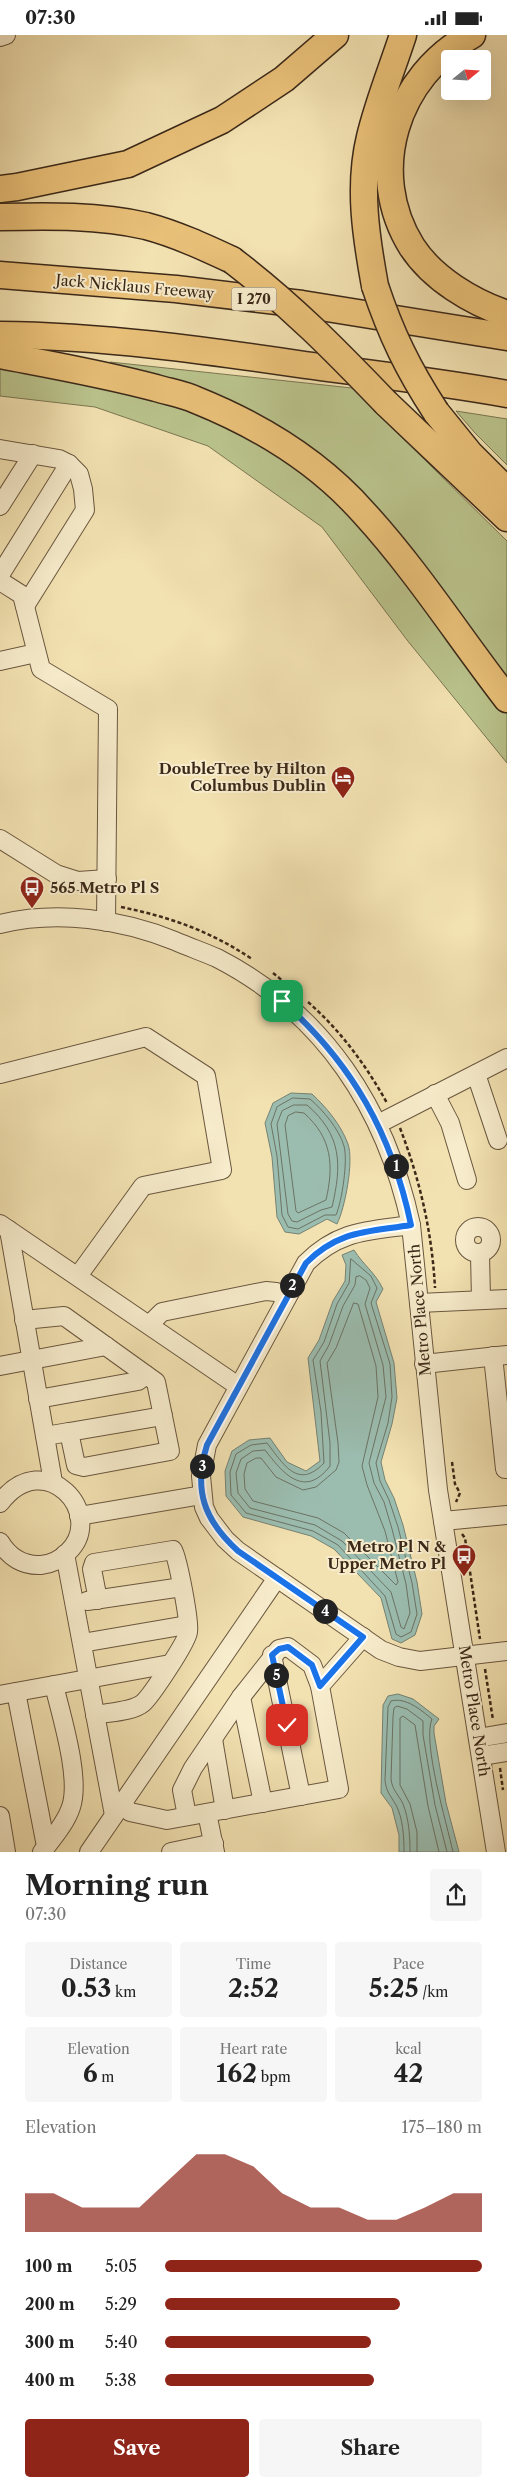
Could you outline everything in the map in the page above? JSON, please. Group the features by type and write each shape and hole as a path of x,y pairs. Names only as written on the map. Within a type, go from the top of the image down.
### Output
{"highway":[{"path":"0,189 128,164 222,120 284,79 335,35"},
{"path":"403,35 369,139 364,187 366,237 375,285 391,333 412,376 436,412 470,454 507,491"},
{"path":"472,35 454,44 422,73 402,109 391,148 391,186 398,218 413,247 436,273 464,294 507,314"},
{"path":"0,217 94,218 145,226 190,240 232,260 276,293 316,330 386,403 507,518"},
{"name":"Jack Nicklaus Freeway","path":"0,275 176,289 302,304 507,337"},
{"path":"0,335 66,336 227,354 430,381 507,394"},
{"path":"0,355 112,376 194,399 261,430 317,467 363,511 412,569 464,644 507,699"}],"street":[{"path":"0,37 6,35"},
{"path":"0,449 59,459 69,464 79,474 83,489 85,510 25,606"},
{"path":"0,506 33,455"},
{"path":"0,575 69,464"},
{"path":"0,581 22,595 40,669 108,709 107,914"},
{"path":"0,661 36,653"},
{"path":"0,839 56,874 78,881 107,879"},
{"name":"Metro Place North","path":"7,922 82,919 107,914 216,958 251,978 306,1022 332,1051 357,1087 386,1120 403,1184 427,1302 424,1364 451,1521 465,1657 494,1736 496,1852"},
{"path":"0,1074 146,1037 206,1076 222,1170 143,1186 78,1276"},
{"path":"386,1120 507,1058"},
{"path":"476,1074 498,1140"},
{"path":"435,1094 450,1123 467,1180"},
{"path":"411,1225 354,1234 334,1240 306,1263 207,1445 202,1459 202,1495 209,1518 224,1539 238,1551 381,1650 407,1659 420,1661 483,1656 507,1651"},
{"path":"4,1227 238,1386"},
{"path":"4,1227 24,1320 53,1482"},
{"path":"480,1254 481,1299"},
{"path":"149,1325 162,1312 266,1291 276,1292 286,1297"},
{"path":"427,1302 507,1299"},
{"path":"24,1320 64,1315 156,1382 170,1451 84,1467 76,1465 69,1432"},
{"path":"0,1364 106,1345"},
{"path":"424,1364 500,1355 505,1469 507,1469"},
{"path":"38,1399 138,1381 146,1375"},
{"path":"44,1436 163,1416"},
{"path":"0,1503 8,1492 20,1484 34,1480 53,1482 70,1497 79,1516 78,1536 65,1554 48,1564 35,1565 21,1562 9,1555 0,1542"},
{"path":"79,1516 202,1495"},
{"path":"451,1521 507,1515"},
{"path":"95,1715 143,1704 180,1651 188,1632 182,1587 173,1550 94,1563 92,1569 98,1600"},
{"path":"65,1554 95,1715 118,1809"},
{"path":"89,1852 277,1578"},
{"path":"74,1603 182,1587"},
{"path":"82,1643 187,1625"},
{"path":"320,1686 363,1637"},
{"path":"118,1809 167,1820 339,1789 320,1686 312,1665 288,1647 279,1649 272,1655 213,1739 182,1790 188,1816"},
{"path":"272,1655 301,1796"},
{"path":"44,1849 8,1694 170,1664"},
{"path":"44,1849 71,1808 74,1795 73,1771 54,1685"},
{"path":"242,1697 263,1803"},
{"path":"213,1739 225,1809"},
{"path":"171,1852 215,1848 207,1813"},
{"path":"0,1816 6,1852"}],"path":[{"path":"107,914 172,919 225,941 255,961"},
{"path":"270,971 300,995"},
{"path":"307,1001 329,1021 357,1056 386,1120 419,1181 432,1251 427,1302"},
{"path":"451,1455 455,1484 460,1493 451,1521 465,1538 494,1736"},
{"path":"495,1754 503,1791"}],"green space":[{"path":"110,362 352,388 507,541 507,682 354,489 110,367"},
{"path":"0,366 92,380 215,418 267,445 332,493 380,545 507,710 507,763 407,640 322,527 208,446 95,407 0,396"},
{"path":"456,411 507,419 507,465 475,433"}],"water":[{"path":"291,1093 312,1094 318,1099 345,1137 350,1152 348,1184 337,1224 327,1219 299,1234 285,1232 277,1217 272,1157 265,1123 273,1103"},
{"path":"354,1250 383,1289 376,1302 394,1363 397,1398 381,1462 385,1480 394,1498 403,1525 417,1582 422,1614 415,1635 401,1643 392,1639 381,1598 334,1549 311,1536 243,1517 226,1496 225,1471 232,1451 249,1440 270,1438 287,1462 306,1471 320,1461 308,1358 319,1340 333,1301 345,1281 346,1265 342,1255"},
{"path":"398,1694 413,1699 439,1719 434,1726 434,1733 446,1803 459,1852 399,1852 399,1835 392,1808 381,1793 383,1705 388,1696"}],"place":[{"name":"DoubleTree by Hilton Columbus Dublin","path":"343,799"},
{"name":"565 Metro Pl S","path":"32,909"},
{"name":"Metro Pl N & Upper Metro Pl","path":"464,1577"}],"route":[{"path":"282,1001 306,1022 332,1051 367,1103 386,1140 403,1184 411,1225 339,1238 317,1252 306,1263 207,1445 202,1459 201,1488 204,1507 209,1518 224,1539 238,1551 363,1637 320,1686 312,1665 288,1647 279,1649 272,1655 287,1725"}]}
